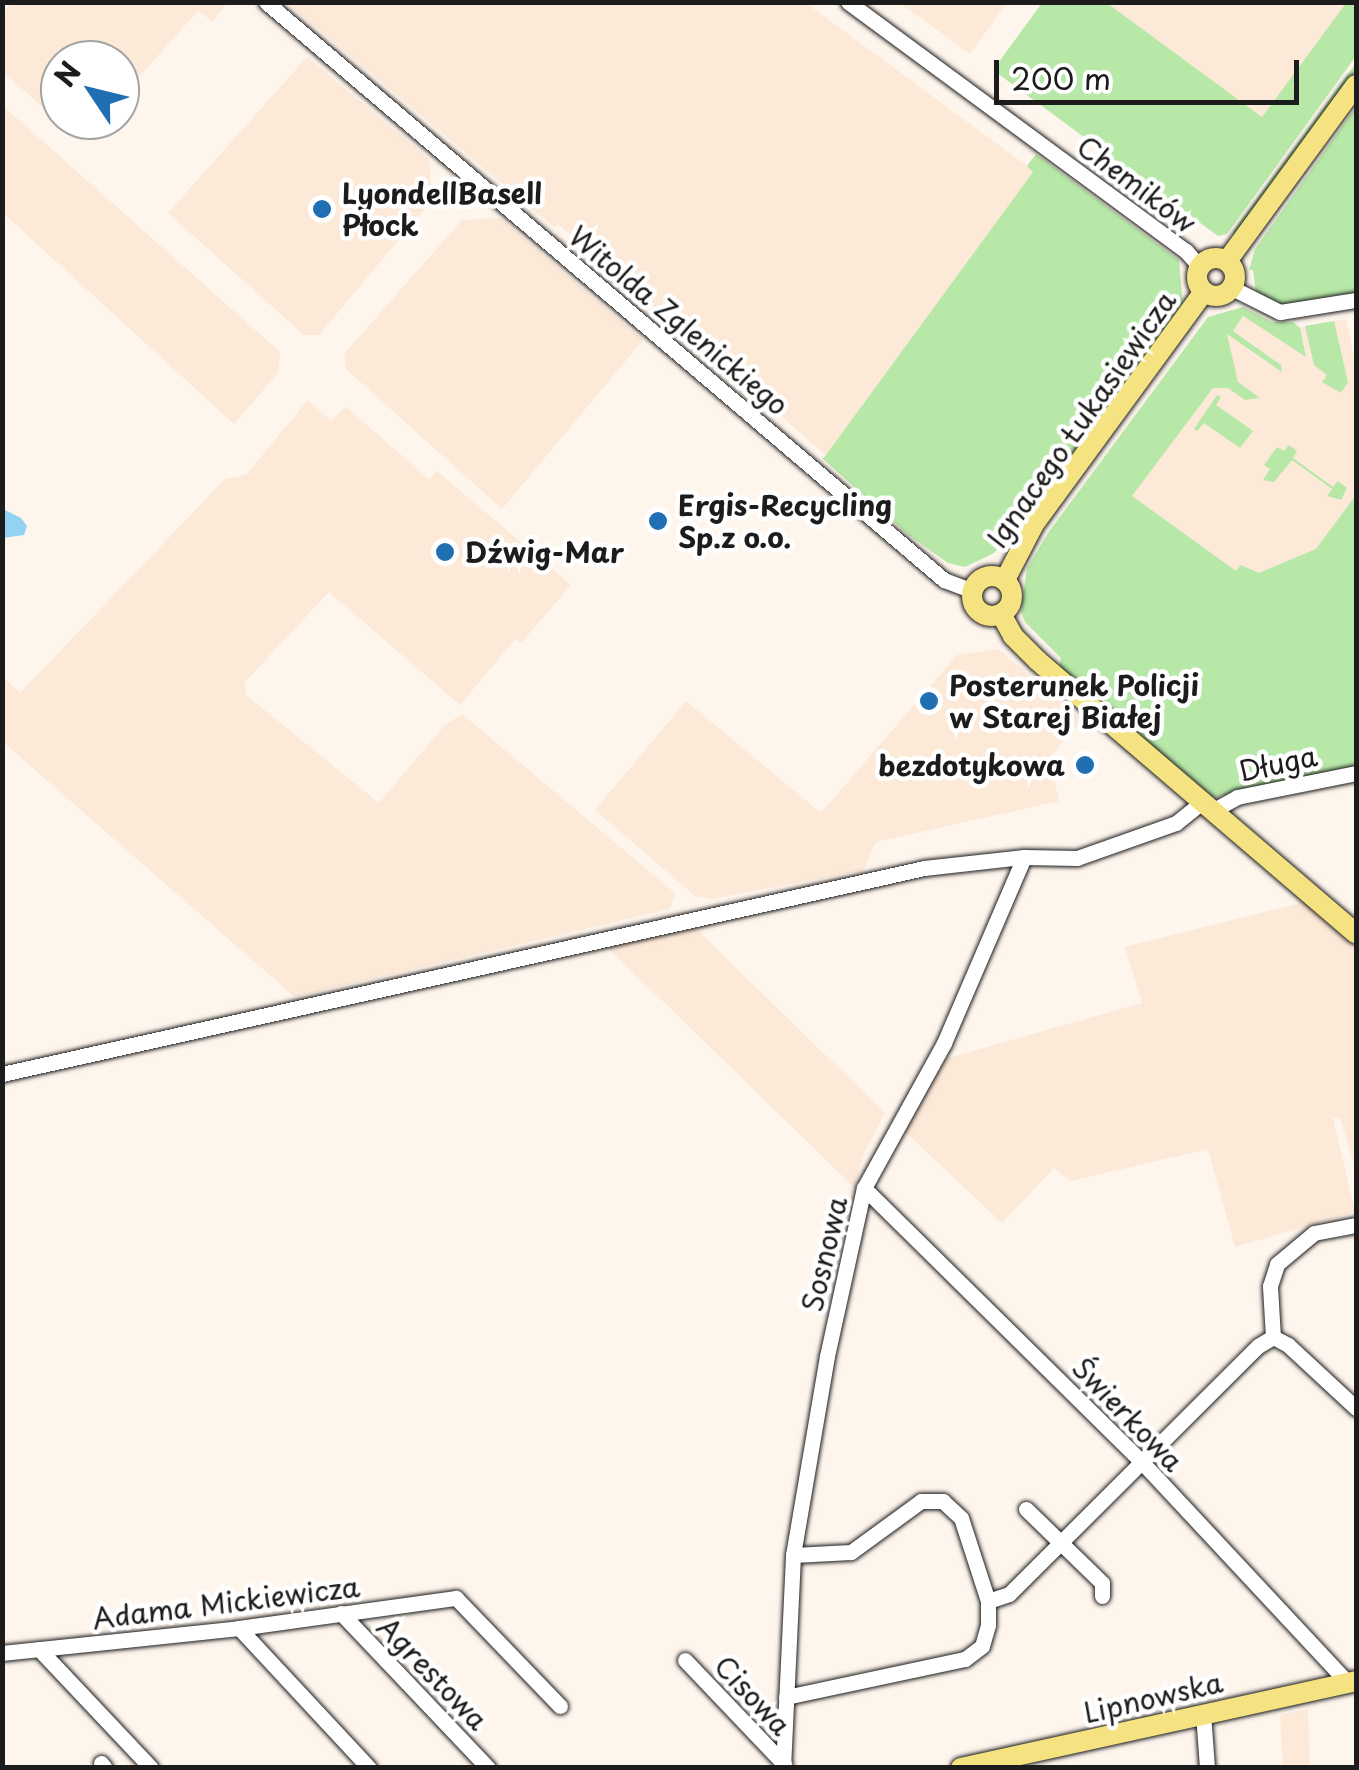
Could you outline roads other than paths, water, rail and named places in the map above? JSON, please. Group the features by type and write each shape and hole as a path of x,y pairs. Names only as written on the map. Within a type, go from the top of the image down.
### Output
{"main road":[{"path":"1226,261 1356,85"},
{"path":"1209,260 1226,261 1235,276 1232,288 1216,296 1204,292 1197,280 1200,267 1209,260"},
{"name":"Ignacego Łukasiewicza","path":"1005,580 1034,524 1204,292"},
{"path":"988,576 1005,580 1012,600 1001,614 980,611 972,590 988,576"},
{"path":"1001,614 1013,636 1038,661 1356,934"},
{"name":"Lipnowska","path":"962,1768 1019,1761 1203,1713 1352,1682"}],"street":[{"name":"Witolda Zglenickiego","path":"266,2 944,580 972,590"},
{"name":"Chemików","path":"848,2 1186,252 1200,267"},
{"path":"1232,288 1280,312 1356,300"},
{"name":"Długa","path":"1207,806 1356,773"},
{"path":"2,1074 924,868 1024,856 1077,858 1176,824 1207,806"},
{"name":"Sosnowa","path":"784,1766 793,1555 827,1356 864,1188 944,1043 1024,856"},
{"name":"Świerkowa","path":"864,1188 1141,1461 1352,1682"},
{"path":"1273,1337 1270,1286 1277,1264 1314,1233 1356,1224"},
{"path":"988,1601 1008,1594 1258,1346 1273,1337"},
{"path":"1273,1337 1356,1408"},
{"path":"786,1697 966,1659 982,1646 988,1624 988,1601 961,1518 943,1501 921,1501 851,1552 793,1555"},
{"path":"1026,1508 1102,1583 1102,1596"},
{"name":"Adama Mickiewicza","path":"2,1653 239,1628 456,1598 560,1706"},
{"name":"Agrestowa","path":"341,1613 488,1768"},
{"path":"239,1628 369,1768"},
{"path":"39,1650 151,1768"},
{"name":"Cisowa","path":"685,1660 784,1766"},
{"path":"1203,1713 1207,1768"}],"water":[{"path":"3,509 21,518 27,526 24,535 3,538"}],"place":[{"name":"LyondellBasell Płock","path":"322,209"},
{"name":"Ergis-Recycling Sp.z o.o.","path":"658,521"},
{"name":"Dźwig-Mar","path":"445,552"},
{"name":"Posterunek Policji w Starej Białej","path":"929,701"},
{"name":"bezdotykowa","path":"1085,765"}]}
